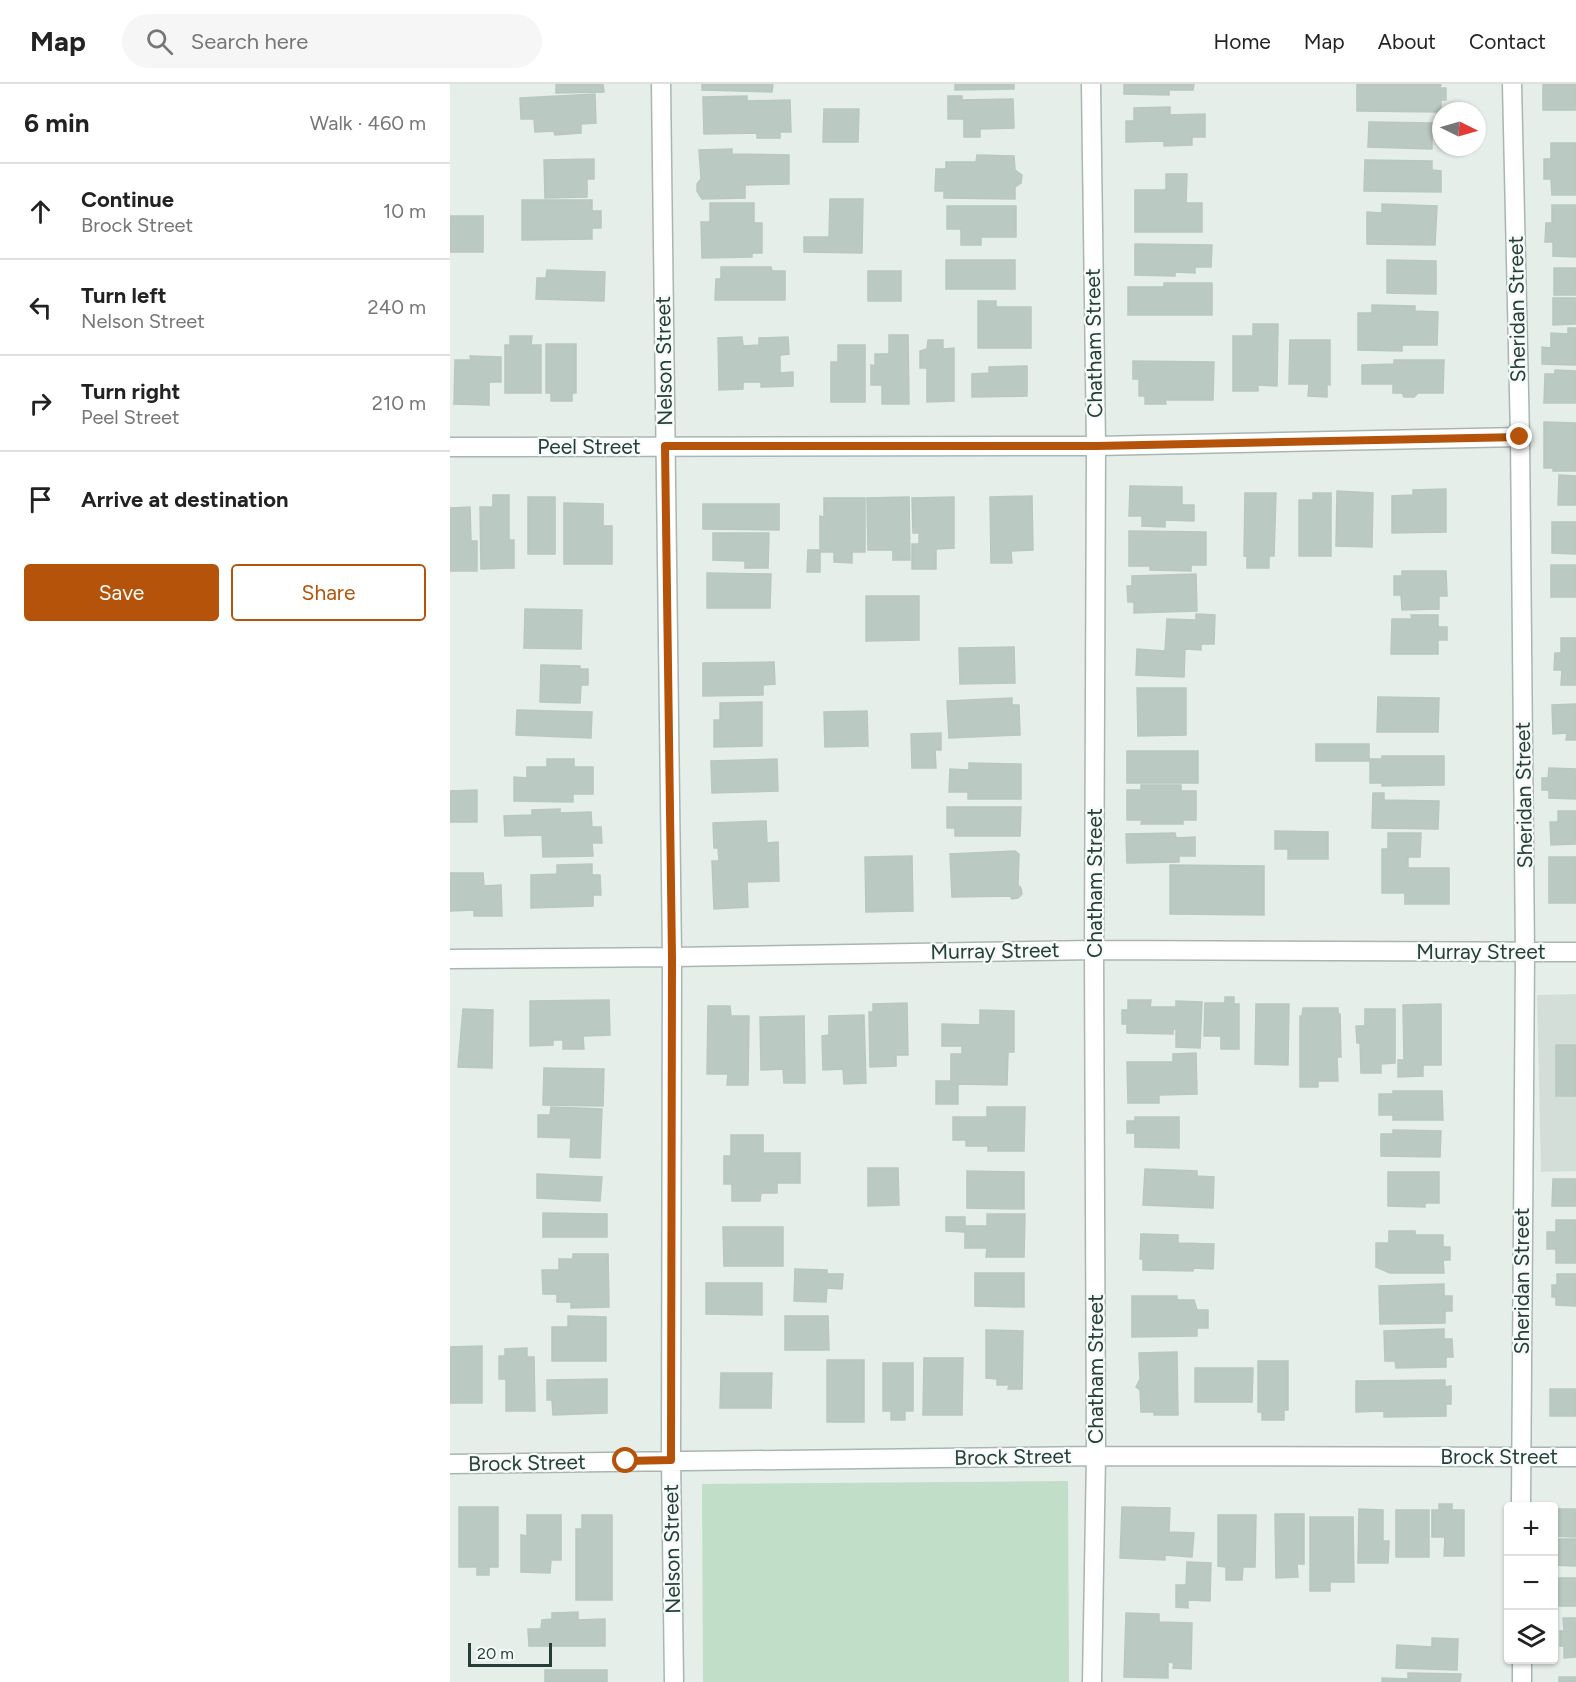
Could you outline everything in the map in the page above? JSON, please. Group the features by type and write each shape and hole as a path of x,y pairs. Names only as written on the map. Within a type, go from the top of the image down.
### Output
{"street":[{"name":"Nelson Street","path":"661,84 672,957 671,1460 674,1682"},
{"name":"Chatham Street","path":"1091,84 1096,446 1094,950 1096,1456 1092,1682"},
{"name":"Sheridan Street","path":"1512,84 1520,437 1525,953 1521,1502"},
{"name":"Peel Street","path":"450,447 1096,446 1520,437"},
{"name":"Murray Street","path":"450,959 1094,950 1576,952"},
{"name":"Brock Street","path":"450,1464 1096,1456 1576,1457"},
{"path":"1522,1664 1522,1682"}],"shaded area":[{"path":"1576,994 1576,1171 1541,1172 1537,995"}],"green space":[{"path":"1068,1481 1069,1682 703,1682 702,1484"}],"building":[{"path":"556,84 603,84 604,92 556,93"},
{"path":"702,84 773,84 772,92 702,90"},
{"path":"955,84 1014,84 1014,89 955,90"},
{"path":"1124,84 1194,84 1193,90 1169,90 1169,95 1124,94"},
{"path":"1357,84 1441,84 1440,88 1446,88 1446,100 1432,102 1432,112 1357,111"},
{"path":"1543,84 1576,84 1576,110 1543,110"},
{"path":"595,94 596,123 581,124 581,133 555,135 554,131 535,132 534,119 521,119 520,98"},
{"path":"747,96 747,101 790,100 791,132 780,132 780,138 757,138 757,133 704,134 703,97"},
{"path":"948,96 962,96 962,100 1013,99 1014,128 980,129 980,137 964,137 964,119 948,119"},
{"path":"1170,107 1170,115 1205,114 1205,137 1192,137 1192,145 1164,146 1164,141 1126,142 1126,121 1134,121 1134,108"},
{"path":"824,109 859,109 858,142 823,142"},
{"path":"1369,122 1432,123 1432,149 1368,147"},
{"path":"1551,143 1576,143 1576,195 1552,195 1551,179 1544,179 1544,159 1551,159"},
{"path":"732,149 732,154 789,155 789,184 745,185 745,198 702,199 697,191 697,184 701,179 699,150"},
{"path":"977,155 1014,156 1015,170 1022,175 1021,183 1015,187 1015,199 944,198 944,191 935,191 936,169 946,169 946,162 976,162"},
{"path":"594,159 594,179 587,179 587,197 545,198 544,160"},
{"path":"1365,160 1432,161 1432,170 1441,171 1441,192 1364,191"},
{"path":"1166,174 1187,174 1186,203 1202,203 1202,232 1135,232 1135,190 1166,190"},
{"path":"830,199 863,199 862,253 804,252 804,237 829,237"},
{"path":"522,200 592,200 592,211 601,211 601,228 592,228 592,239 522,240"},
{"path":"710,203 754,203 754,223 762,223 762,253 752,253 752,257 702,258 701,222 710,222"},
{"path":"1382,204 1437,206 1435,245 1367,244 1367,212 1382,213"},
{"path":"1552,205 1576,205 1576,257 1553,256 1553,242 1545,242 1546,223 1552,223"},
{"path":"947,206 1016,206 1016,237 981,237 981,245 961,245 961,229 947,229"},
{"path":"450,216 483,216 483,252 450,252"},
{"path":"1135,244 1212,245 1211,267 1195,267 1195,273 1175,272 1175,276 1135,275"},
{"path":"946,260 1015,260 1015,289 946,289"},
{"path":"1387,260 1436,261 1436,294 1387,293"},
{"path":"721,267 771,267 772,271 785,271 785,300 715,300 716,279 721,279"},
{"path":"1554,268 1576,268 1576,295 1554,295"},
{"path":"547,270 605,272 604,301 536,299 537,278 546,278"},
{"path":"868,271 901,271 901,301 868,301"},
{"path":"1164,283 1212,283 1212,315 1128,315 1128,287 1164,287"},
{"path":"1553,298 1576,298 1576,324 1553,325"},
{"path":"978,301 996,301 996,307 1031,307 1031,348 978,348"},
{"path":"1372,305 1415,306 1415,311 1438,312 1437,345 1402,345 1402,351 1358,350 1358,313 1372,313"},
{"path":"1253,324 1278,324 1277,386 1258,385 1258,391 1233,391 1233,336 1253,336"},
{"path":"1568,328 1576,328 1576,365 1542,364 1542,347 1551,348 1551,333 1568,334"},
{"path":"889,335 908,335 909,404 882,404 882,385 871,385 871,365 875,366 875,354 889,354"},
{"path":"510,336 532,336 531,345 541,345 541,393 505,393 505,345 510,345"},
{"path":"742,337 743,346 759,345 759,338 788,337 789,354 780,355 780,373 793,372 793,386 761,387 761,382 743,382 743,389 719,390 718,338"},
{"path":"928,340 943,340 943,349 954,348 954,401 927,402 927,368 920,368 920,351 927,349"},
{"path":"1290,340 1330,340 1330,385 1327,384 1327,397 1308,396 1309,384 1289,384"},
{"path":"546,344 576,344 576,393 572,393 572,401 551,401 551,393 546,393"},
{"path":"838,345 865,345 865,402 831,402 831,362 838,362"},
{"path":"470,356 501,357 501,382 489,382 489,405 454,404 455,360 471,360"},
{"path":"1394,360 1444,360 1443,393 1418,393 1414,397 1404,397 1402,393 1393,393 1393,384 1362,384 1362,365 1394,364"},
{"path":"1133,361 1214,362 1213,400 1165,400 1166,404 1145,404 1145,396 1139,396 1139,379 1133,379"},
{"path":"1027,366 1027,396 972,397 972,374 989,373 989,367"},
{"path":"1555,370 1576,371 1576,403 1544,403 1545,374 1555,374"},
{"path":"1544,422 1576,423 1576,471 1553,471 1553,468 1544,468"},
{"path":"1559,475 1576,476 1576,505 1558,505"},
{"path":"1130,486 1182,487 1182,505 1194,505 1194,521 1165,520 1165,527 1142,526 1142,516 1129,516"},
{"path":"1446,489 1446,532 1392,533 1392,496 1413,495 1413,490"},
{"path":"1337,491 1373,493 1372,547 1336,546"},
{"path":"1245,493 1276,493 1274,556 1269,556 1269,568 1247,568 1247,556 1244,556"},
{"path":"1313,493 1331,493 1331,556 1299,556 1299,500 1313,500"},
{"path":"493,495 509,495 509,540 514,540 514,568 481,569 480,507 493,507"},
{"path":"1032,496 1033,550 1011,551 1012,563 991,563 990,497"},
{"path":"528,497 555,497 555,554 528,554"},
{"path":"909,497 910,560 893,560 893,550 868,550 867,498"},
{"path":"954,497 954,548 936,549 936,569 912,569 912,544 919,544 919,533 913,533 912,498"},
{"path":"824,498 865,498 865,552 852,552 852,563 834,562 834,552 820,552 820,572 807,572 808,550 820,550 820,516 824,517"},
{"path":"564,503 603,504 603,526 612,526 612,564 564,564"},
{"path":"703,504 779,504 779,530 703,529"},
{"path":"470,507 471,541 477,541 477,571 450,571 450,508"},
{"path":"1552,522 1576,522 1576,554 1552,553"},
{"path":"1129,531 1206,532 1206,565 1191,565 1191,571 1150,570 1150,566 1129,566"},
{"path":"713,533 769,533 768,568 745,568 745,561 713,560"},
{"path":"1551,565 1576,565 1576,597 1551,597"},
{"path":"1402,571 1446,571 1447,596 1439,596 1439,609 1402,610 1401,595 1394,595 1394,576 1402,576"},
{"path":"707,573 771,574 770,608 707,608"},
{"path":"1196,574 1197,611 1134,613 1134,602 1128,602 1127,586 1132,586 1132,576"},
{"path":"866,596 919,596 919,640 866,641"},
{"path":"525,609 582,610 581,649 524,648"},
{"path":"1196,614 1215,615 1214,644 1201,644 1201,650 1185,649 1184,677 1136,675 1137,649 1165,651 1167,619 1196,620"},
{"path":"1411,615 1438,615 1438,627 1447,627 1447,640 1438,640 1438,654 1391,654 1392,619 1412,619"},
{"path":"1561,638 1576,638 1576,685 1561,685 1562,670 1554,670 1555,653 1561,653"},
{"path":"1014,647 1015,683 960,684 959,648"},
{"path":"774,662 775,684 763,685 763,695 703,696 703,663"},
{"path":"541,665 580,666 580,669 588,669 588,685 581,685 580,703 540,702"},
{"path":"1137,688 1186,688 1186,735 1138,736"},
{"path":"1378,697 1439,698 1438,732 1377,732"},
{"path":"1012,698 1012,705 1019,705 1020,735 949,738 947,701"},
{"path":"762,702 762,746 714,747 714,720 720,720 720,703"},
{"path":"1576,704 1576,740 1566,740 1567,733 1553,734 1552,705"},
{"path":"517,710 592,712 591,738 516,735"},
{"path":"867,711 868,746 825,747 824,712"},
{"path":"941,733 941,750 935,750 936,768 912,768 911,734"},
{"path":"1316,744 1369,744 1369,761 1316,761"},
{"path":"1127,751 1198,751 1198,783 1127,783"},
{"path":"1382,756 1444,756 1444,785 1382,786 1382,783 1370,783 1370,759 1382,759"},
{"path":"547,759 574,759 574,767 593,767 593,794 573,794 573,802 514,801 514,777 527,778 527,767 547,767"},
{"path":"777,759 778,791 712,793 711,761"},
{"path":"969,763 1021,764 1021,799 968,799 968,792 949,792 950,769 969,770"},
{"path":"1549,768 1576,769 1576,799 1549,798 1549,790 1542,790 1542,778 1548,778"},
{"path":"1141,785 1181,785 1181,791 1196,791 1196,820 1183,820 1183,824 1141,824 1142,820 1127,820 1127,790 1141,790"},
{"path":"477,790 477,822 450,822 450,791"},
{"path":"1373,793 1384,793 1384,800 1439,801 1438,829 1372,828"},
{"path":"947,807 1021,807 1020,836 955,836 955,828 947,828"},
{"path":"560,809 560,813 591,812 592,827 601,827 602,843 592,843 593,856 543,857 542,835 505,836 504,816 532,815 532,810"},
{"path":"1558,811 1576,811 1576,844 1551,845 1550,822 1558,822"},
{"path":"766,821 767,843 778,842 779,881 747,882 748,907 714,909 712,861 719,861 718,848 714,848 713,823"},
{"path":"1275,831 1328,832 1328,859 1288,859 1288,849 1275,849"},
{"path":"1175,833 1176,838 1195,837 1195,856 1179,856 1179,862 1127,863 1126,834"},
{"path":"1388,833 1421,833 1420,857 1408,857 1408,868 1449,868 1449,904 1405,904 1405,893 1382,893 1382,849 1388,849"},
{"path":"1015,851 1019,854 1018,885 1022,894 1018,898 1012,899 1010,896 952,897 950,854"},
{"path":"912,856 913,911 866,912 865,857"},
{"path":"1549,857 1576,857 1576,903 1549,903"},
{"path":"592,864 592,875 600,875 601,895 593,895 593,906 531,908 531,875 557,874 557,865"},
{"path":"1170,865 1264,866 1264,915 1170,914"},
{"path":"450,873 483,873 484,886 501,885 502,916 474,916 474,910 450,911"},
{"path":"1225,997 1234,997 1234,1004 1239,1004 1239,1049 1221,1049 1221,1036 1204,1036 1205,1003 1225,1003"},
{"path":"609,1000 610,1035 583,1036 584,1049 563,1049 563,1040 553,1040 553,1045 530,1046 530,1001"},
{"path":"1128,1000 1151,1000 1150,1007 1176,1007 1176,1001 1202,1002 1200,1048 1176,1047 1176,1029 1173,1029 1173,1034 1127,1033 1127,1024 1122,1024 1122,1010 1128,1010"},
{"path":"907,1003 908,1055 896,1055 896,1066 870,1067 869,1012 873,1012 873,1004"},
{"path":"1256,1004 1289,1004 1288,1065 1255,1064"},
{"path":"1441,1004 1441,1065 1423,1065 1423,1076 1398,1077 1398,1060 1404,1060 1403,1005"},
{"path":"708,1006 730,1006 731,1016 749,1016 748,1085 727,1085 728,1074 707,1074"},
{"path":"1303,1008 1338,1008 1341,1057 1337,1057 1338,1081 1318,1081 1318,1087 1300,1087 1300,1016 1302,1016"},
{"path":"463,1009 493,1010 492,1068 458,1067"},
{"path":"1365,1009 1395,1009 1395,1063 1381,1064 1381,1073 1361,1073 1360,1043 1357,1043 1356,1026 1365,1026"},
{"path":"980,1010 1014,1011 1014,1052 1008,1052 1007,1085 958,1084 958,1104 936,1104 936,1081 951,1081 951,1054 962,1054 962,1046 942,1046 942,1024 980,1025"},
{"path":"864,1015 866,1083 844,1084 843,1069 823,1070 822,1036 829,1035 829,1016"},
{"path":"804,1016 805,1083 784,1083 783,1069 761,1070 760,1017"},
{"path":"1556,1045 1576,1045 1576,1096 1556,1096"},
{"path":"1196,1053 1197,1094 1159,1095 1159,1103 1128,1103 1127,1062 1173,1062 1173,1054"},
{"path":"544,1068 604,1069 603,1106 543,1105"},
{"path":"1393,1091 1442,1091 1443,1120 1393,1120 1393,1115 1379,1115 1379,1094 1393,1094"},
{"path":"551,1107 602,1109 600,1158 570,1157 571,1138 538,1137 538,1115 550,1115"},
{"path":"987,1107 1025,1107 1024,1151 988,1151 988,1146 966,1146 966,1140 953,1140 953,1117 987,1117"},
{"path":"1135,1117 1179,1117 1179,1148 1135,1147 1135,1133 1127,1133 1127,1121 1135,1121"},
{"path":"1393,1130 1441,1131 1440,1157 1381,1156 1381,1134 1393,1134"},
{"path":"731,1135 763,1135 763,1153 800,1153 800,1183 777,1183 777,1193 761,1193 760,1201 732,1201 732,1184 724,1184 724,1156 731,1156"},
{"path":"868,1168 898,1168 899,1205 868,1206"},
{"path":"1145,1169 1197,1171 1197,1176 1214,1177 1213,1208 1143,1205"},
{"path":"967,1171 1024,1172 1024,1209 967,1208"},
{"path":"1388,1172 1439,1172 1439,1203 1425,1203 1425,1207 1388,1206"},
{"path":"537,1174 602,1177 600,1201 537,1198"},
{"path":"1553,1179 1576,1179 1576,1206 1552,1206"},
{"path":"543,1213 607,1214 607,1237 543,1237"},
{"path":"987,1214 1025,1214 1024,1257 986,1257 987,1248 965,1248 965,1232 946,1231 946,1217 965,1217 965,1226 987,1226"},
{"path":"1556,1220 1576,1220 1576,1263 1556,1263 1556,1249 1547,1249 1547,1232 1556,1232"},
{"path":"723,1227 783,1227 783,1266 724,1266"},
{"path":"1389,1231 1415,1231 1415,1235 1443,1235 1443,1247 1450,1247 1450,1260 1443,1260 1444,1273 1390,1273 1376,1267 1376,1243 1389,1243"},
{"path":"1141,1234 1178,1235 1178,1243 1214,1244 1213,1269 1143,1270 1143,1259 1140,1259"},
{"path":"573,1254 608,1254 609,1307 571,1308 571,1302 557,1302 557,1294 543,1294 542,1270 559,1270 559,1259 573,1259"},
{"path":"795,1269 827,1270 827,1274 843,1274 842,1289 827,1288 826,1302 794,1301"},
{"path":"975,1273 1024,1273 1024,1307 975,1306"},
{"path":"1557,1274 1576,1274 1576,1306 1556,1305 1556,1297 1552,1297 1552,1285 1557,1285"},
{"path":"706,1283 762,1283 762,1315 706,1314"},
{"path":"1444,1284 1444,1296 1452,1296 1452,1311 1445,1311 1445,1323 1380,1324 1379,1286"},
{"path":"1132,1296 1177,1296 1177,1300 1194,1300 1197,1310 1208,1310 1208,1328 1197,1328 1197,1336 1132,1337"},
{"path":"568,1316 606,1317 606,1361 552,1361 552,1327 568,1327"},
{"path":"785,1316 828,1316 829,1350 785,1350"},
{"path":"1444,1329 1444,1339 1452,1339 1453,1357 1446,1357 1446,1367 1396,1368 1395,1361 1385,1361 1384,1331"},
{"path":"986,1330 1023,1331 1022,1389 1008,1389 1009,1385 997,1385 997,1379 986,1378"},
{"path":"482,1346 482,1403 450,1403 450,1347"},
{"path":"527,1348 527,1357 534,1357 535,1411 506,1411 506,1379 499,1379 499,1356 505,1356 505,1349"},
{"path":"1177,1352 1178,1415 1154,1415 1154,1412 1141,1412 1140,1390 1136,1387 1140,1379 1139,1353"},
{"path":"924,1358 963,1358 962,1415 923,1415"},
{"path":"827,1360 864,1360 864,1422 827,1422"},
{"path":"1258,1361 1288,1361 1288,1410 1284,1410 1284,1420 1262,1420 1262,1412 1258,1412"},
{"path":"883,1363 913,1363 913,1411 905,1411 905,1420 891,1420 891,1411 883,1411"},
{"path":"1195,1368 1253,1368 1252,1402 1195,1402"},
{"path":"721,1373 772,1373 771,1408 720,1408"},
{"path":"607,1379 607,1413 553,1415 552,1400 547,1400 547,1380"},
{"path":"1445,1380 1445,1387 1451,1386 1451,1404 1446,1404 1446,1416 1384,1417 1384,1411 1356,1412 1356,1381"},
{"path":"1550,1389 1576,1389 1576,1416 1550,1416"},
{"path":"1439,1504 1452,1504 1452,1510 1464,1510 1464,1556 1444,1556 1445,1537 1432,1537 1432,1510 1439,1510"},
{"path":"459,1507 498,1507 498,1567 489,1567 489,1575 477,1575 477,1567 459,1567"},
{"path":"1122,1507 1170,1508 1169,1532 1194,1533 1192,1557 1165,1555 1165,1560 1120,1558"},
{"path":"1359,1509 1383,1510 1383,1541 1389,1541 1388,1563 1358,1563"},
{"path":"1558,1509 1576,1509 1576,1537 1558,1536"},
{"path":"1396,1510 1429,1510 1429,1557 1396,1557"},
{"path":"1275,1514 1304,1514 1304,1564 1297,1564 1298,1577 1276,1578"},
{"path":"527,1515 561,1515 561,1560 551,1560 550,1573 521,1572 521,1535 527,1536"},
{"path":"582,1515 612,1515 612,1600 576,1600 576,1529 582,1529"},
{"path":"1218,1515 1256,1515 1255,1567 1243,1567 1242,1580 1226,1580 1226,1567 1218,1566"},
{"path":"1310,1517 1353,1517 1354,1582 1330,1582 1330,1591 1310,1591"},
{"path":"1558,1539 1576,1539 1576,1566 1558,1565"},
{"path":"1187,1562 1211,1563 1210,1601 1188,1600 1188,1608 1176,1607 1176,1585 1186,1585"},
{"path":"1558,1578 1576,1578 1576,1606 1558,1606"},
{"path":"578,1612 578,1620 605,1619 605,1646 529,1646 528,1629 541,1629 542,1620 552,1619 552,1613"},
{"path":"1126,1613 1159,1614 1159,1622 1192,1623 1191,1669 1173,1668 1174,1663 1168,1662 1168,1678 1124,1677"},
{"path":"1563,1618 1576,1618 1576,1657 1564,1658 1564,1646 1560,1646 1560,1631 1564,1631"},
{"path":"1432,1638 1458,1639 1457,1670 1396,1668 1397,1645 1432,1647"},
{"path":"545,1670 607,1670 607,1682 545,1682"},
{"path":"1408,1673 1461,1674 1460,1682 1382,1682 1382,1678 1408,1679"},
{"path":"1559,1677 1576,1677 1576,1682 1559,1682"}],"route":[{"path":"626,1461 671,1460 672,957 665,446 1096,446 1520,437"}]}
